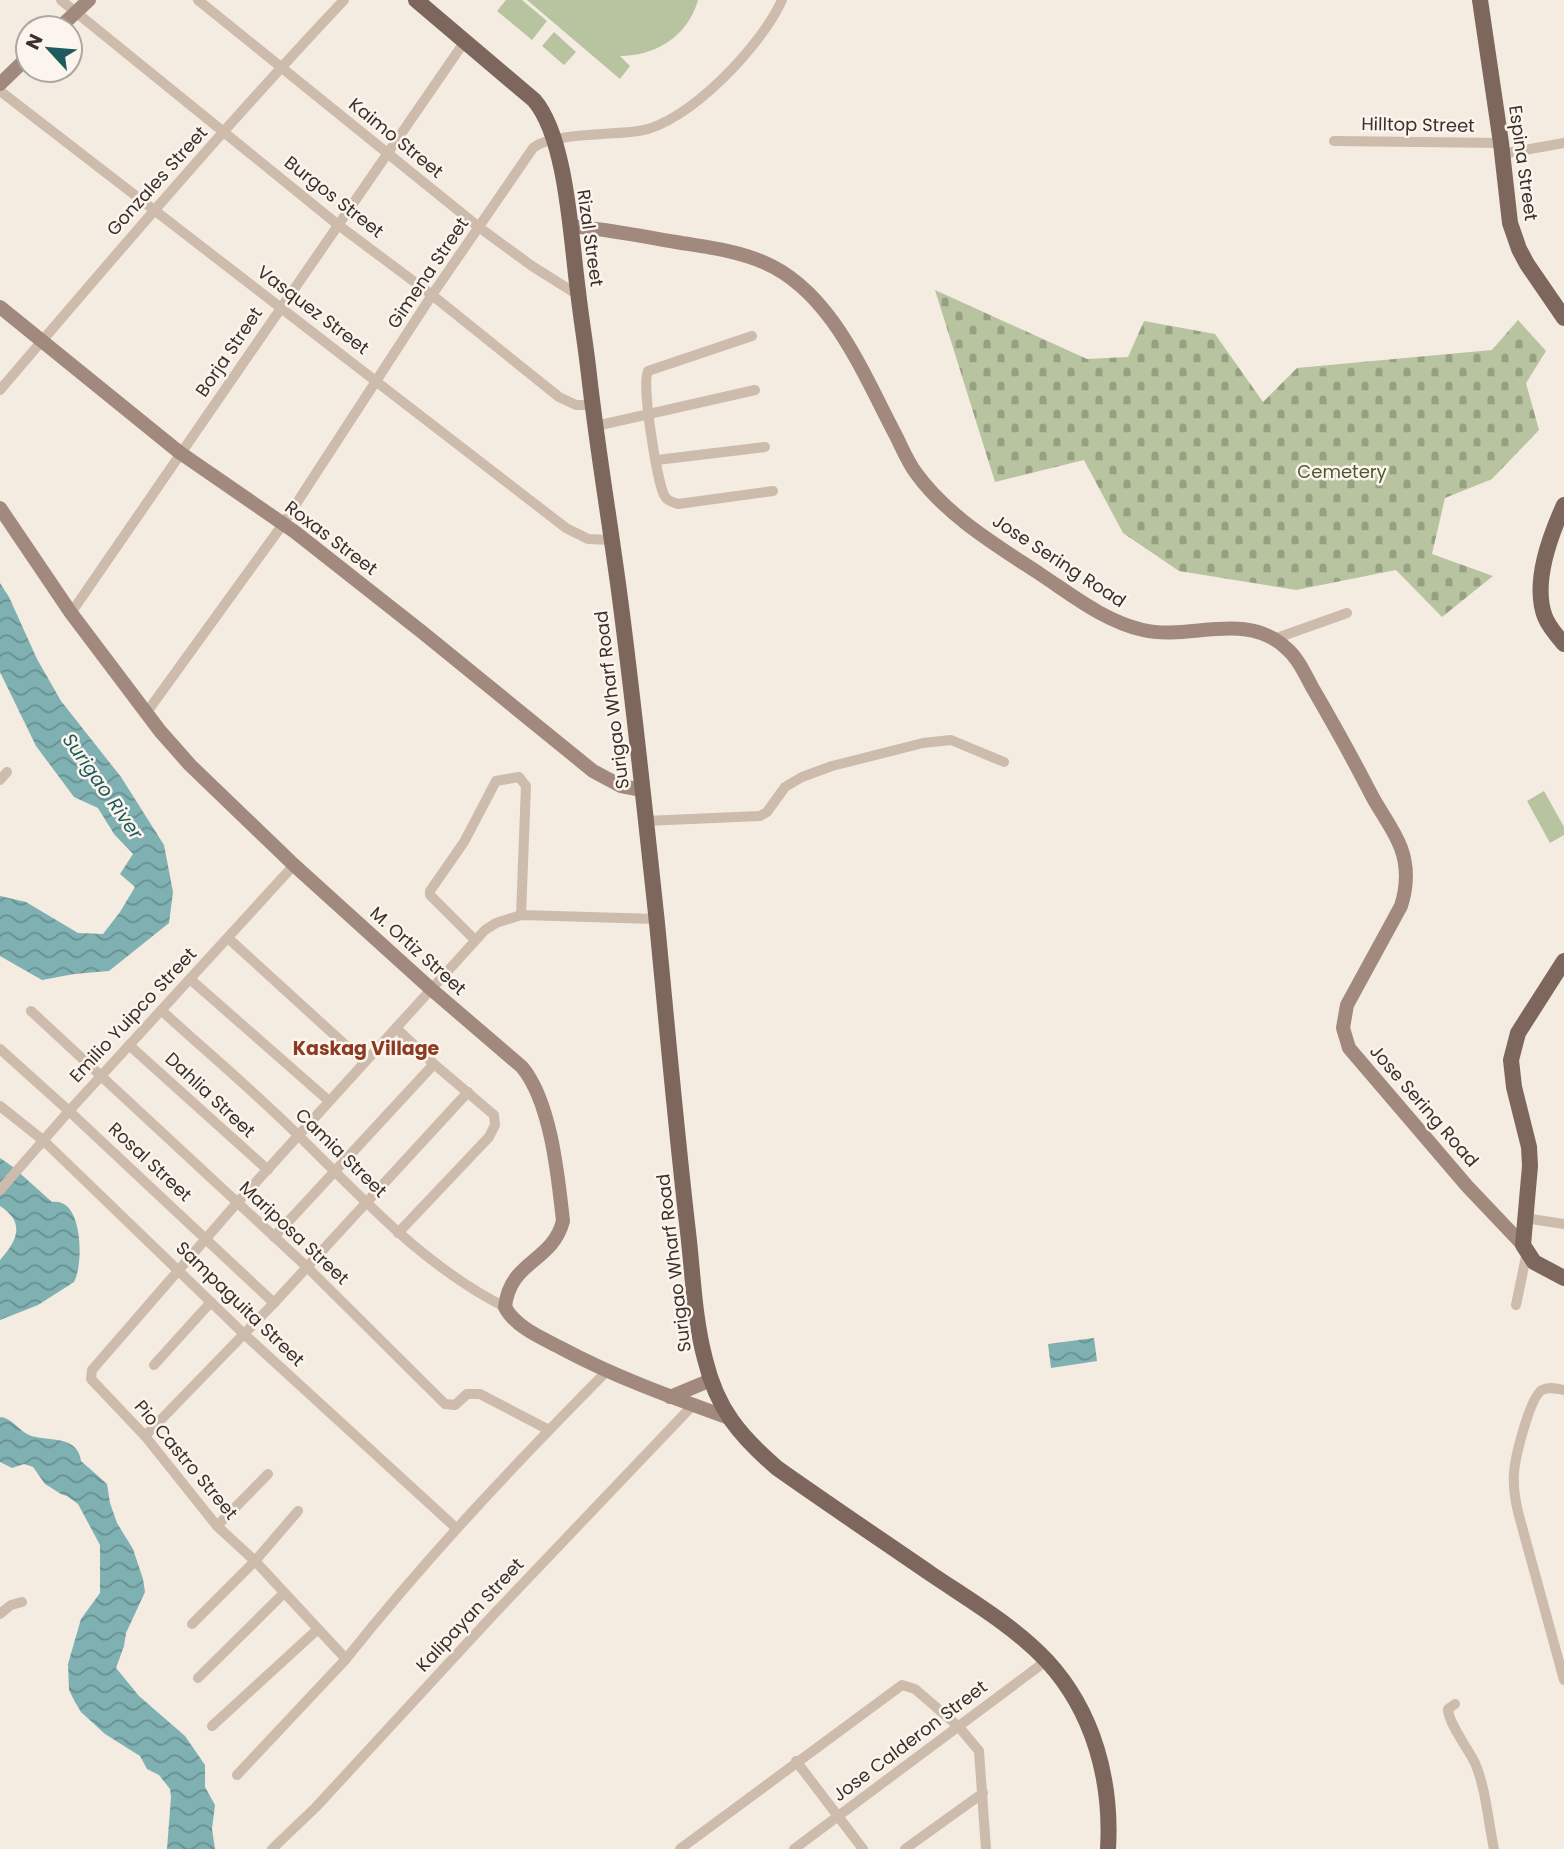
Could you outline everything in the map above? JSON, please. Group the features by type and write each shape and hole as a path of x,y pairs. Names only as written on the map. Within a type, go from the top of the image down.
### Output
{"main road":[{"name":"Rizal Street","path":"416,0 534,100 555,139 571,226 611,540"},
{"name":"Espina Street","path":"1480,0 1502,149 1507,207 1519,249 1564,318"},
{"path":"1564,505 1548,546 1542,585 1545,615 1564,644"},
{"name":"Surigao Wharf Road","path":"611,540 642,790 695,1296 711,1380 729,1418 748,1443 777,1468 1011,1629 1046,1661 1083,1713 1097,1751 1107,1791 1108,1849"},
{"path":"1564,961 1518,1033 1511,1060 1514,1087 1529,1147 1525,1248 1544,1268 1564,1278"}],"street":[{"name":"Burgos Street","path":"61,0 337,223 559,397 576,405 592,405"},
{"path":"77,12 89,0"},
{"name":"Kaimo Street","path":"198,0 480,228 542,273 578,295"},
{"name":"Gonzales Street","path":"0,390 154,209 344,0"},
{"path":"555,139 640,131 662,125 684,111 739,62 759,38 782,0"},
{"name":"Borja Street","path":"71,613 337,223 465,41"},
{"path":"0,84 14,70"},
{"name":"Vasquez Street","path":"0,91 566,528 588,540 611,540"},
{"name":"Gimena Street","path":"147,712 284,524 432,295 534,148 540,143 555,139"},
{"name":"Hilltop Street","path":"1334,141 1502,149 1564,143"},
{"name":"Jose Sering Road","path":"571,226 599,228 731,251 764,262 780,271 801,287 842,332 914,471 931,492 970,526 1087,605 1124,626 1147,632 1169,633 1245,629 1275,639 1296,659 1395,834 1405,863 1406,892 1347,1005 1344,1017 1345,1038 1358,1060 1525,1248"},
{"name":"Roxas Street","path":"0,307 181,453 284,524 593,771 621,786 642,790"},
{"path":"752,336 648,371 645,387 664,495 669,502 678,504 773,491"},
{"path":"596,426 755,390"},
{"path":"657,460 765,447"},
{"name":"M. Ortiz Street","path":"0,508 71,613 190,765 294,865 531,1077 541,1098 563,1221 556,1240 513,1279 505,1307"},
{"path":"1275,639 1348,613"},
{"path":"645,821 760,816 792,782 832,766 923,743 951,740 1004,762"},
{"path":"475,940 430,895 430,891 464,842 496,781 519,777 526,786 521,915 656,919"},
{"name":"Emilio Yuipco Street","path":"0,1190 294,865"},
{"name":"Pio Castro Street","path":"346,1658 255,1561 217,1526 145,1436 95,1384 91,1379 92,1370 236,1203 475,940 496,923 521,915"},
{"path":"228,938 365,1062"},
{"path":"190,979 329,1101"},
{"name":"Mariposa Street","path":"31,1011 307,1267 444,1404 455,1405 467,1394 474,1392 549,1430"},
{"name":"Camia Street","path":"162,1011 299,1136 398,1233 470,1287 505,1307"},
{"path":"396,1028 494,1115 495,1125 489,1137 398,1233"},
{"name":"Dahlia Street","path":"130,1045 268,1170"},
{"name":"Rosal Street","path":"0,1049 206,1237 274,1303"},
{"path":"274,1237 434,1064"},
{"path":"145,1436 274,1303 468,1092"},
{"name":"Sampaguita Street","path":"0,1106 44,1141 244,1334 456,1528"},
{"path":"1525,1219 1564,1224"},
{"path":"1516,1305 1525,1248"},
{"path":"154,1365 211,1303"},
{"path":"505,1307 512,1318 522,1325 606,1372 729,1418"},
{"path":"237,1775 346,1658 404,1586 456,1528 606,1372"},
{"path":"670,1397 711,1380"},
{"path":"1564,1390 1544,1388 1536,1396 1518,1450 1514,1493 1564,1680"},
{"name":"Kalipayan Street","path":"272,1849 300,1824 693,1405"},
{"path":"217,1526 268,1474"},
{"path":"192,1624 255,1561 298,1511"},
{"path":"198,1678 284,1593"},
{"path":"0,1614 11,1605 22,1602"},
{"path":"212,1726 318,1629"},
{"name":"Jose Calderon Street","path":"794,1849 1046,1661"},
{"path":"680,1849 902,1685 915,1689 959,1727 979,1751 986,1849"},
{"path":"1455,1704 1448,1709 1448,1716 1467,1746 1480,1776 1494,1849"},
{"path":"796,1761 863,1849"},
{"path":"905,1849 983,1793"}],"green space":[{"path":"506,0 522,0 547,21 532,40 497,11"},
{"path":"527,0 698,0 687,24 669,42 646,52 620,56 630,66 620,79"},
{"path":"554,32 576,52 564,65 542,46"},
{"name":"Cemetery","path":"935,290 1087,359 1128,357 1144,321 1215,334 1263,402 1297,368 1492,350 1518,320 1546,351 1526,383 1539,430 1492,479 1445,498 1432,554 1493,576 1442,617 1396,570 1296,590 1179,571 1123,533 1084,460 995,482"},
{"path":"1544,791 1564,827 1564,835 1550,843 1527,801"}],"water":[{"name":"Surigao River","path":"0,583 61,701 121,777 164,845 173,892 169,923 109,971 42,980 0,956 0,896 26,902 78,933 103,934 135,887 120,874 133,854 114,834 98,808 74,797 36,746 0,672"},
{"path":"0,1158 52,1202 62,1203 70,1209 80,1247 74,1282 38,1305 0,1320 0,1260 11,1246 16,1226 8,1212 0,1206"},
{"path":"1094,1338 1097,1361 1051,1368 1048,1344"},
{"path":"0,1417 29,1435 68,1443 79,1452 81,1461 107,1484 117,1523 133,1549 145,1592 126,1633 116,1668 139,1696 185,1736 205,1765 205,1787 215,1805 212,1829 215,1849 167,1849 170,1789 159,1775 147,1769 140,1756 105,1734 81,1712 69,1690 68,1664 81,1619 100,1593 100,1545 78,1504 45,1484 33,1467 24,1464 12,1468 0,1462"}],"district":[{"name":"Kaskag Village","path":"366,1048"}]}
